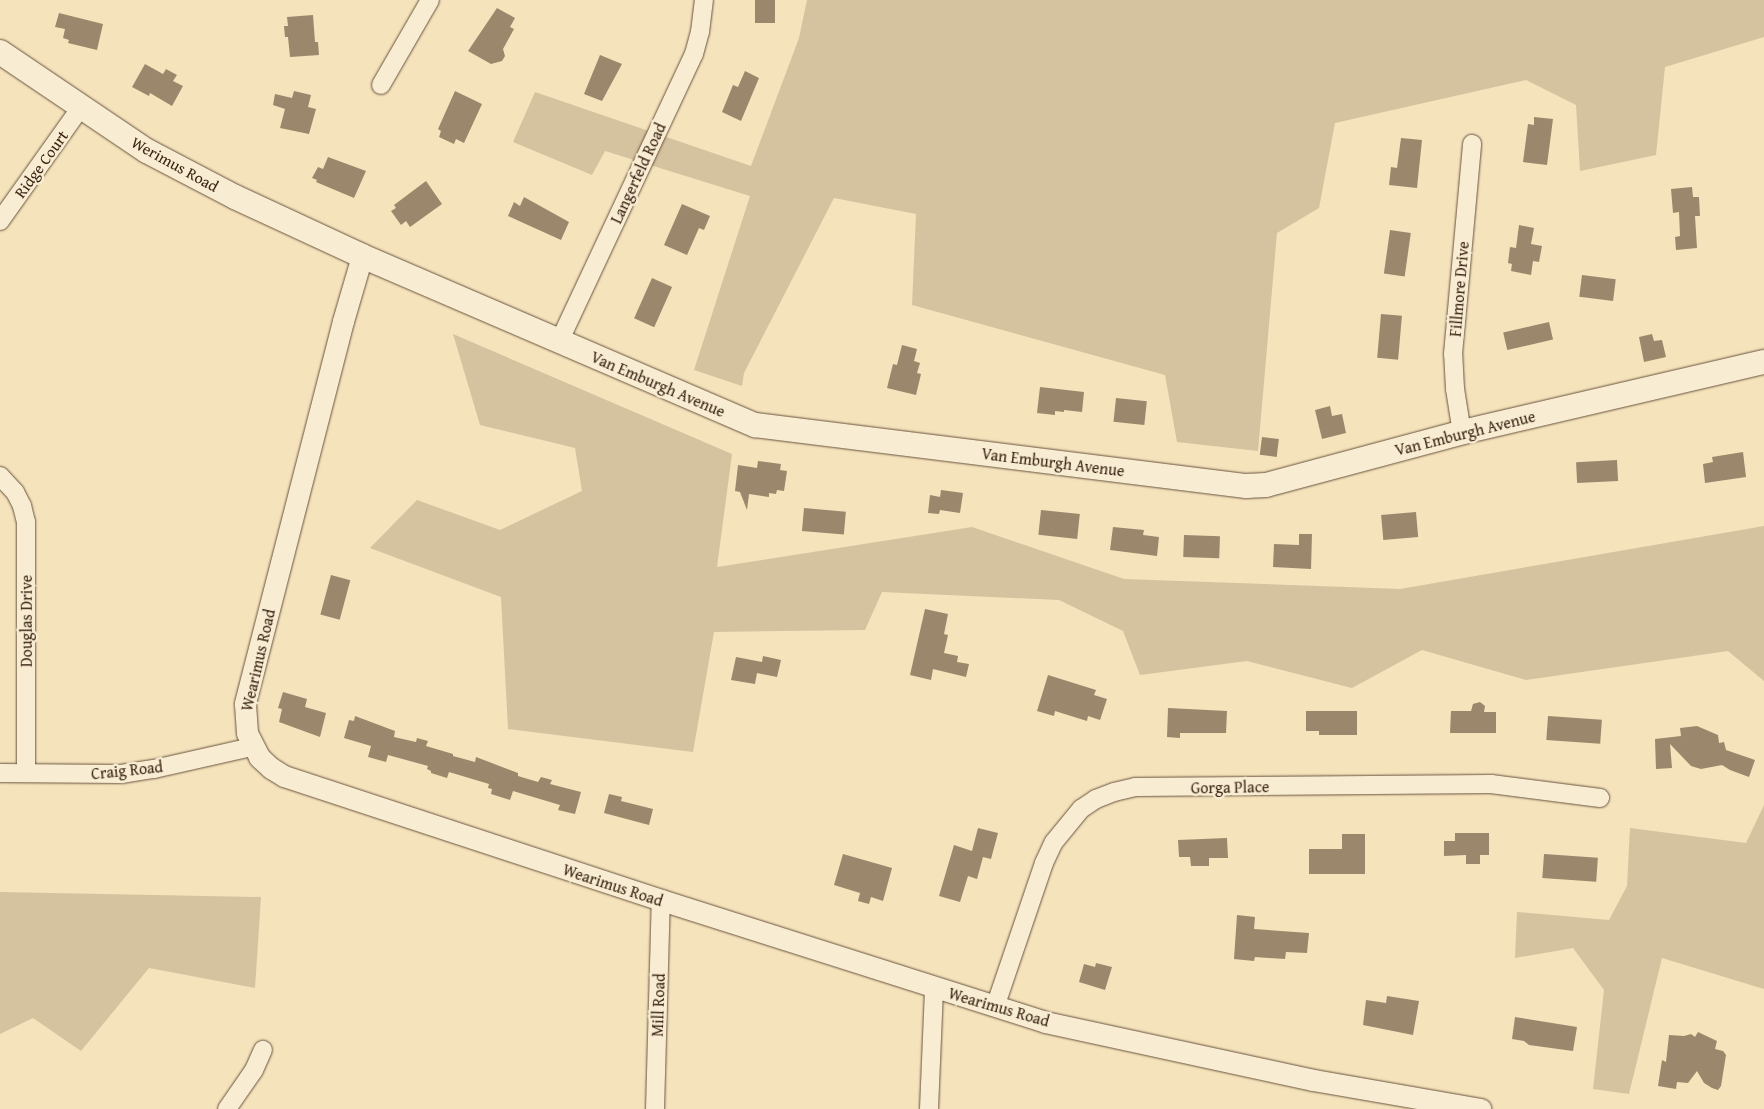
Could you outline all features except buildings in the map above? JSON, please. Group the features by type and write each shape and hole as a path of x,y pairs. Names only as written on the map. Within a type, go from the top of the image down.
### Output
{"main road":[{"name":"Werimus Road","path":"0,52 147,151 190,175 362,256"},
{"name":"Van Emburgh Avenue","path":"362,256 755,426 1246,486 1266,485 1462,433 1764,362"}],"street":[{"path":"382,85 430,0"},
{"name":"Langerfeld Road","path":"559,342 694,54 700,32 704,0"},
{"name":"Ridge Court","path":"0,221 82,108"},
{"name":"Fillmore Drive","path":"1462,433 1454,389 1453,354 1472,144"},
{"name":"Wearimus Road","path":"362,256 343,321 245,704 247,733 252,747 271,768 284,776 661,900 1045,1022 1264,1070 1481,1109"},
{"name":"Douglas Drive","path":"0,476 15,492 22,506 26,522 26,774"},
{"name":"Craig Road","path":"0,773 121,774 154,770 252,747"},
{"name":"Gorga Place","path":"995,1007 1044,863 1054,842 1082,809 1114,792 1135,787 1491,784 1600,798"},
{"name":"Mill Road","path":"655,1109 661,900"},
{"path":"929,1109 934,988"},
{"path":"226,1109 254,1070 263,1050"}],"shaded area":[{"path":"807,0 1764,0 1764,37 1665,67 1656,155 1580,171 1576,105 1526,80 1335,123 1319,208 1277,233 1258,451 1177,442 1165,375 912,305 916,214 834,198 744,373 742,386 694,370 750,196 605,151 592,175 513,142 535,92 751,166 799,38"},
{"path":"453,334 732,454 717,567 972,527 1124,579 1400,589 1764,526 1764,681 1728,651 1526,680 1422,650 1352,688 1247,661 1140,675 1123,631 1059,600 882,592 865,630 714,632 693,752 508,729 501,597 370,548 417,500 500,530 582,491 575,448 480,425"},
{"path":"1764,805 1764,989 1662,958 1629,1094 1593,1089 1604,990 1573,948 1515,958 1517,912 1609,920 1627,886 1630,828 1746,843"},
{"path":"0,892 261,897 255,988 149,968 81,1051 33,1018 0,1034"}]}
